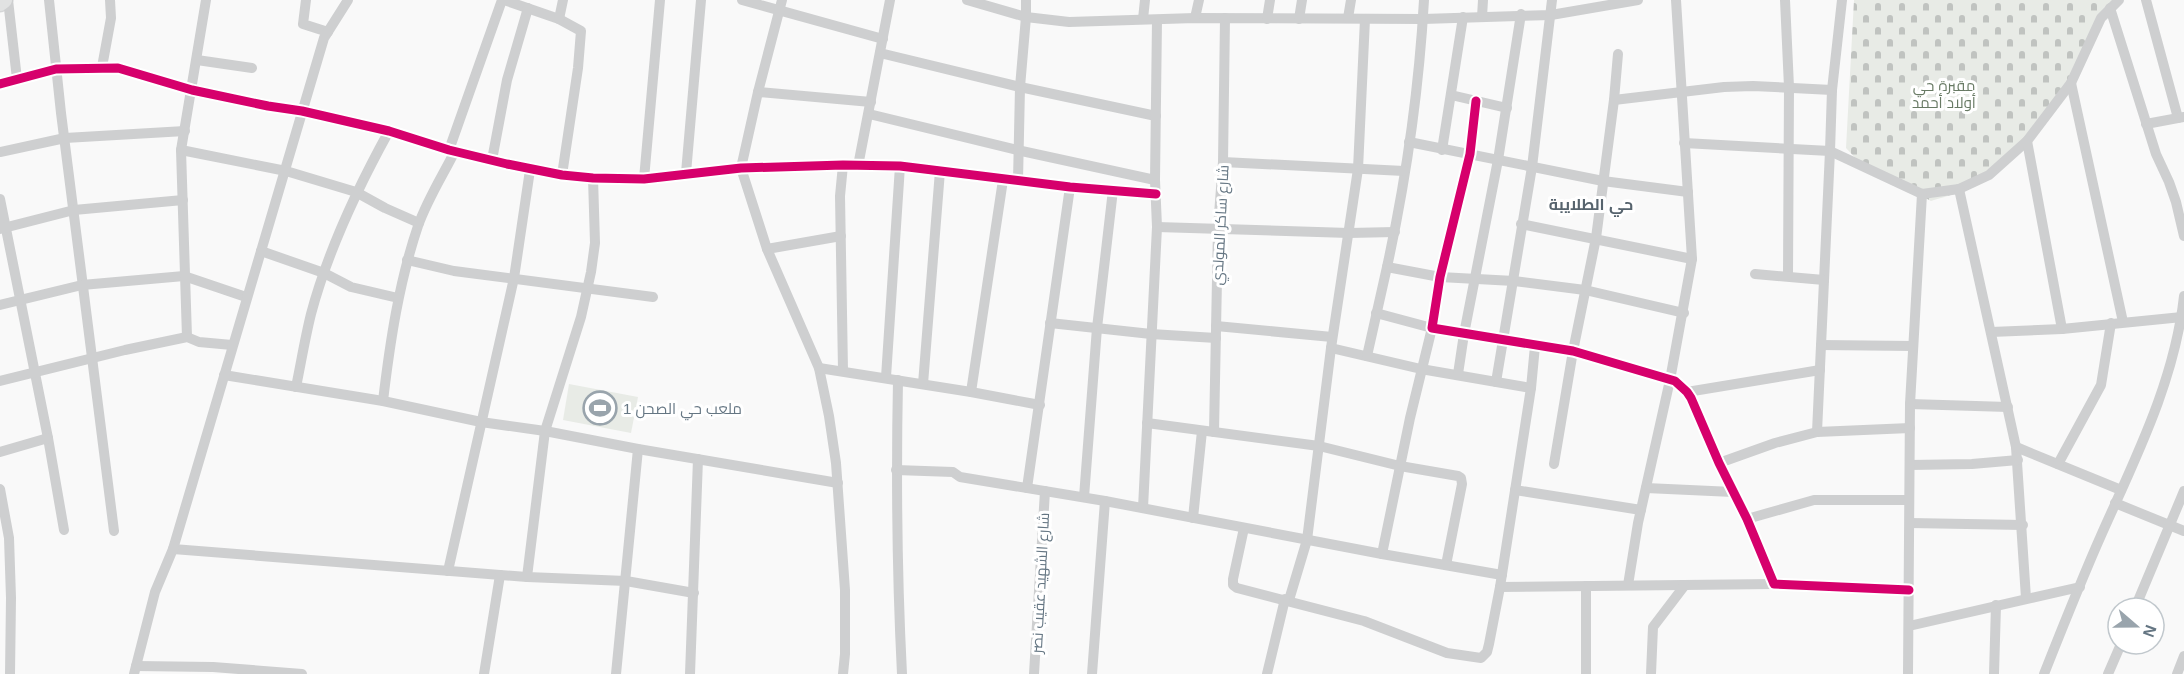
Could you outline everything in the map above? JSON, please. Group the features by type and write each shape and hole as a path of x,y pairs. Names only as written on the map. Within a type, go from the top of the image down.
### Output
{"main road":[{"path":"0,3 6,0"}],"street":[{"path":"6,0 17,79"},
{"path":"49,0 82,285 114,531"},
{"path":"102,67 111,18 110,0"},
{"path":"187,337 181,150 198,60 206,0"},
{"path":"306,0 303,24 328,32"},
{"path":"302,674 213,667 135,670 155,592 173,549 324,38 348,0"},
{"path":"383,401 389,349 407,260 419,223 452,151 503,0 559,19 581,31 578,68 562,175"},
{"path":"559,19 562,0"},
{"path":"644,179 660,0"},
{"path":"686,173 701,0"},
{"path":"741,0 883,39"},
{"path":"782,0 741,168 767,249 819,368 829,416 837,483 846,619 843,674"},
{"path":"858,166 890,0"},
{"path":"967,0 1026,17 1069,22 1195,18 1423,19 1521,14 1551,15 1638,0"},
{"path":"1018,181 1017,150 1026,0"},
{"path":"1143,20 1145,0"},
{"path":"1195,18 1198,0"},
{"path":"1268,19 1270,0"},
{"path":"1299,19 1302,0"},
{"path":"1348,18 1351,0"},
{"path":"1367,356 1395,232 1409,142 1424,0"},
{"path":"1482,17 1483,0"},
{"path":"1496,382 1532,167 1552,0"},
{"path":"1628,585 1692,259 1676,0"},
{"path":"1785,0 1789,87 1788,276"},
{"path":"1817,432 1832,90 1842,0"},
{"path":"2146,0 2181,118 2146,124"},
{"path":"1684,143 1830,151 1922,194 1959,189 1989,175 2027,141 2071,83 2099,22 2114,4"},
{"path":"2114,4 2146,124 2176,202 2184,236"},
{"path":"492,160 507,80 528,8"},
{"path":"1458,374 1498,160 1521,14"},
{"path":"1442,150 1463,17"},
{"name":"شارع ساكر المولدي","path":"1214,432 1218,228 1223,162 1225,18"},
{"path":"1267,674 1287,600 1307,540 1332,343 1358,169 1365,19"},
{"path":"1143,508 1157,227 1155,180 1157,20"},
{"path":"880,53 1020,87 1156,116"},
{"path":"1554,464 1572,351 1596,238 1618,54"},
{"path":"198,60 252,68"},
{"path":"0,84 56,69 118,68 192,90 302,111 389,131 452,151 530,170 593,178 644,179 741,168 900,166 1003,180 1156,194"},
{"path":"2071,83 2123,322"},
{"path":"1614,100 1734,87 1832,90"},
{"path":"758,92 871,102"},
{"path":"1451,95 1507,108"},
{"path":"1382,554 1421,369 1432,328 1440,277 1470,154 1476,101"},
{"path":"869,114 1155,180"},
{"path":"0,152 65,138 185,131"},
{"path":"296,387 311,314 324,273 356,192 389,131"},
{"path":"2027,141 2062,329"},
{"path":"1409,142 1603,181 1688,192"},
{"path":"181,150 286,171 356,192 419,223"},
{"path":"1223,162 1404,171"},
{"path":"843,165 840,196 843,370"},
{"path":"886,377 900,166"},
{"path":"448,571 514,278 530,170"},
{"path":"923,384 940,171"},
{"path":"527,577 545,431 581,317 595,243 593,178"},
{"path":"971,392 1003,180"},
{"path":"1027,489 1070,187"},
{"path":"1959,189 2016,447 2023,525 2026,598"},
{"path":"1084,498 1097,327 1113,190"},
{"path":"1908,674 1910,404 1922,194"},
{"path":"0,199 3,228 48,438 64,530"},
{"path":"3,228 74,210 183,200"},
{"path":"1521,224 1692,259"},
{"path":"1157,227 1349,233 1395,232"},
{"path":"767,249 841,236"},
{"path":"261,251 324,273 351,287 398,298"},
{"path":"407,260 454,271 653,297"},
{"path":"1386,267 1440,277 1514,281 1585,290 1683,313"},
{"path":"1755,274 1824,279"},
{"path":"0,305 82,285 184,276 246,297"},
{"path":"2044,674 2159,404 2179,345 2184,296"},
{"path":"1376,313 1432,328 1572,351 1670,380 1687,392 1747,519 1774,584"},
{"path":"1991,332 2062,329 2182,317"},
{"path":"1050,323 1151,334 1216,338"},
{"path":"2058,464 2101,385 2111,323"},
{"path":"1216,326 1332,343 1367,356 1421,369 1531,388"},
{"path":"0,381 187,337 199,342 232,345"},
{"path":"1821,345 1913,346"},
{"path":"1244,528 1233,585 1244,591 1364,621 1441,651 1481,658 1487,652 1500,587 1531,388 1535,346"},
{"path":"819,368 886,377 1040,405"},
{"path":"1687,392 1820,370"},
{"path":"224,375 383,401 481,422 545,431 638,450 837,483"},
{"path":"898,380 896,470 898,611 903,674"},
{"path":"1910,404 2008,407"},
{"path":"1147,423 1318,446 1400,466 1455,475 1461,478 1462,484 1446,565"},
{"path":"1719,463 1775,443 1817,432 1910,428"},
{"path":"1193,518 1202,431"},
{"path":"0,452 48,438"},
{"path":"2016,447 2121,490"},
{"path":"616,674 638,450"},
{"path":"690,674 698,459"},
{"path":"1910,465 1972,464 2018,460"},
{"path":"896,470 953,472 960,477 1105,501 1502,575"},
{"path":"1646,488 1733,492"},
{"path":"0,489 9,538 6,598 10,674"},
{"path":"1515,490 1641,510"},
{"name":"شارع الشهيد عقيب نصر","path":"1034,674 1045,491"},
{"path":"2140,596 2184,491"},
{"path":"1747,519 1814,501 1909,500"},
{"path":"1092,674 1105,501"},
{"path":"2115,503 2184,531"},
{"path":"1910,523 2023,525"},
{"path":"173,549 527,577 626,581 694,593"},
{"path":"484,674 500,575"},
{"path":"1500,587 1774,584 1910,590"},
{"path":"1651,674 1653,627 1685,585"},
{"path":"1586,674 1587,586"},
{"path":"1909,626 2080,587"},
{"path":"1995,674 1996,605"},
{"path":"2108,674 2116,656"},
{"path":"2177,674 2184,656"}],"green space":[{"name":"مقبرة حي أولاد أحمد","path":"1854,0 2115,0 2060,97 2027,142 1987,180 1931,201 1860,163 1846,148"},
{"name":"ملعب حي الصحن 1","path":"569,384 638,397 631,433 563,420"}],"cycle path":[{"path":"0,84 56,69 118,68 192,90 302,111 389,131 449,150 507,164 562,175 593,178 644,179 741,168 900,166 1070,187 1156,194"},
{"path":"1476,101 1470,154 1440,277 1432,328 1573,351 1675,381 1691,398 1719,463 1747,519 1774,584 1909,590"}],"place":[{"name":"ملعب حي الصحن 1","path":"600,408"}],"district":[{"name":"حي الطلايبة","path":"1591,204"}]}
